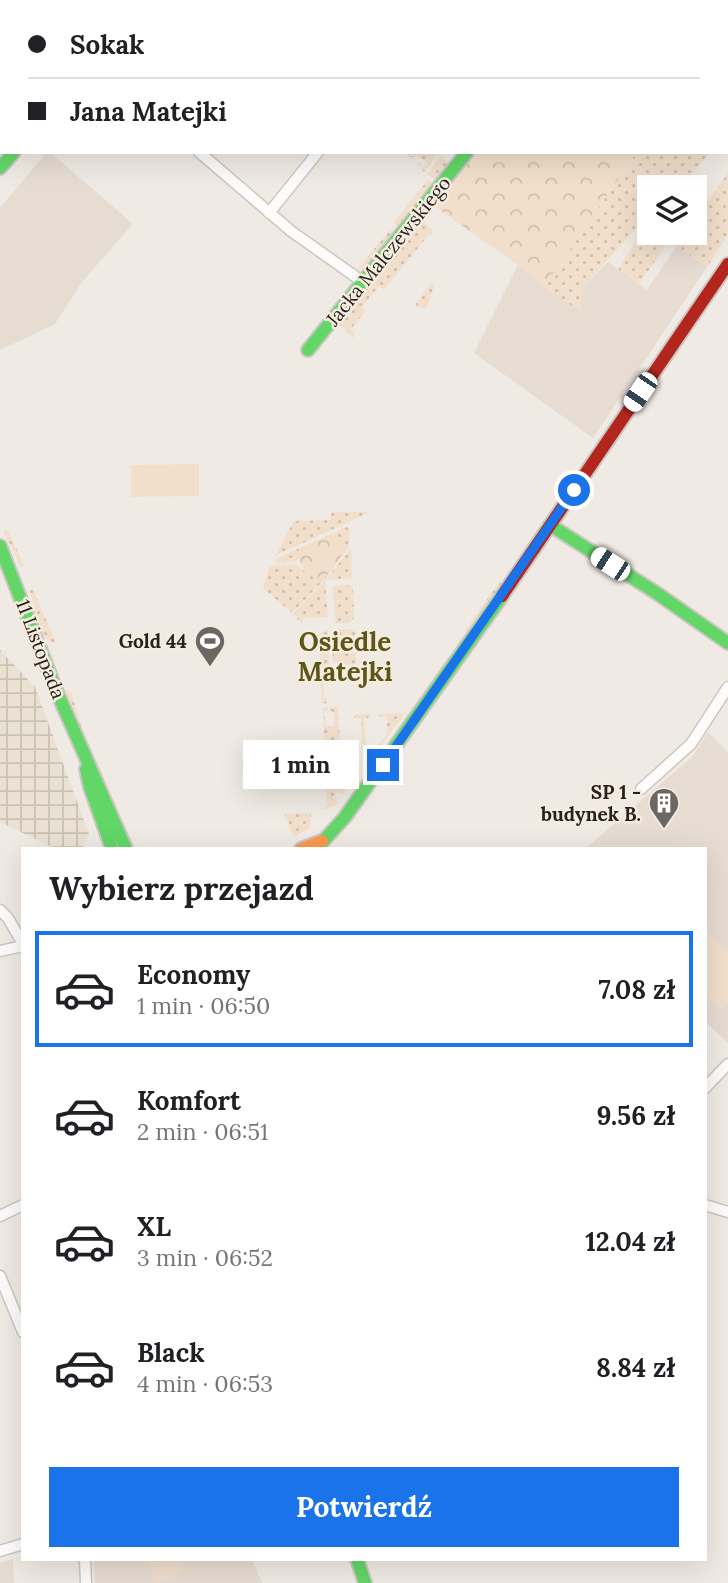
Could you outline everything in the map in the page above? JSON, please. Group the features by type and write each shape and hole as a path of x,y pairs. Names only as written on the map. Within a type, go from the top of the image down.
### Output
{"street":[{"path":"0,168 12,154"},
{"path":"201,154 269,213 363,282"},
{"path":"269,213 316,154"},
{"name":"Jacka Malczewskiego","path":"308,350 465,154"},
{"path":"319,845 364,792 728,264"},
{"path":"550,525 658,594 728,643"},
{"name":"11 Listopada","path":"0,546 83,752 125,847"},
{"path":"641,789 691,744 728,687"},
{"name":"11 Listopada","path":"83,752 90,787 111,847"},
{"path":"0,910 8,918 21,941"},
{"path":"0,951 21,946"},
{"path":"707,1086 728,1064"},
{"path":"0,1216 21,1206"},
{"path":"707,1206 728,1212"},
{"path":"0,1276 21,1327"},
{"path":"0,1551 21,1545"},
{"path":"85,1561 86,1583"},
{"path":"358,1561 365,1583"}],"shaded area":[{"path":"45,154 52,154 133,224 82,282 55,324 0,350 0,208"},
{"path":"677,246 707,267 593,438 474,353 518,265 580,311 584,286 608,262 647,290"},
{"path":"0,650 35,687 89,834 83,847 52,847 0,822"},
{"path":"708,732 728,752 728,1043 707,1023 707,847 587,847 692,757"},
{"path":"13,1559 14,1583 0,1583 0,1563"},
{"path":"94,1561 253,1561 262,1583 95,1583"}],"green space":[{"path":"406,154 437,154 424,172 417,163 424,167 427,162 416,155 415,161"},
{"path":"473,154 636,154 544,287 518,265 434,206"},
{"path":"636,154 708,154 692,175 637,175 637,228 584,286 580,311 544,287"},
{"path":"441,155 451,165 437,182 428,174"},
{"path":"728,173 728,235 707,267 677,245 707,245 707,202"},
{"path":"428,180 435,184 399,229 394,222"},
{"path":"422,220 434,232 430,233 384,290 379,286 362,307 366,311 351,329 355,335 353,338 337,322 417,221"},
{"path":"390,230 395,234 369,266 357,270"},
{"path":"637,239 637,245 666,245 639,284 618,269"},
{"path":"431,284 434,286 427,307 417,307 416,303"},
{"path":"199,464 199,496 131,497 131,465"},
{"path":"331,512 370,512 275,556 294,521 331,520"},
{"path":"347,527 350,529 349,547 324,580 292,613 263,588 270,566 295,564 307,573 299,554 294,562 277,563 275,559"},
{"path":"6,530 24,565 21,567 3,531"},
{"path":"336,533 348,547 324,579 308,574 300,561 299,549"},
{"path":"351,548 352,578 326,580"},
{"path":"501,580 502,584 466,631 465,630"},
{"path":"325,581 328,617 303,618 301,623 293,614"},
{"path":"333,586 353,587 354,618 349,623 335,623"},
{"path":"33,589 56,643 49,641 40,629 30,590"},
{"path":"334,629 355,631 356,664 339,665 333,661 331,633"},
{"path":"328,630 329,659 320,655 319,634"},
{"path":"320,656 329,661 330,681 323,682 327,703 322,704"},
{"path":"66,690 71,692 82,728 134,847 130,847 74,719"},
{"path":"328,707 328,711 324,712 326,726 334,726 334,712 330,711 330,707 338,707 340,749 325,749 323,708"},
{"path":"370,714 370,717 364,718 367,760 363,765 361,718 354,718 354,715"},
{"path":"377,714 404,715 376,752 374,750 387,734 387,716 377,717"},
{"path":"340,751 341,783 351,783 343,794 338,791 332,797 338,802 336,806 320,810 327,805 325,752"},
{"path":"311,813 310,828 294,837 284,814"},
{"path":"707,932 728,952 728,1003 721,1010 707,997"},
{"path":"148,1561 180,1561 184,1572 157,1583"}],"traffic: fast":[{"path":"0,168 12,154"},
{"path":"308,350 465,154"},
{"path":"550,525 658,594 728,643"},
{"path":"0,546 56,690 125,847"},
{"path":"318,847 345,817 502,596"},
{"path":"86,769 111,847"},
{"path":"358,1561 365,1583"}],"traffic: slow":[{"path":"306,847 322,841"}],"traffic: jam":[{"path":"502,596 728,264"}],"place":[{"name":"Gold 44","path":"210,668"},
{"name":"SP 1 - budynek B.","path":"664,830"}],"district":[{"name":"Osiedle Matejki","path":"345,656"}],"route":[{"path":"383,765 574,490"}]}
